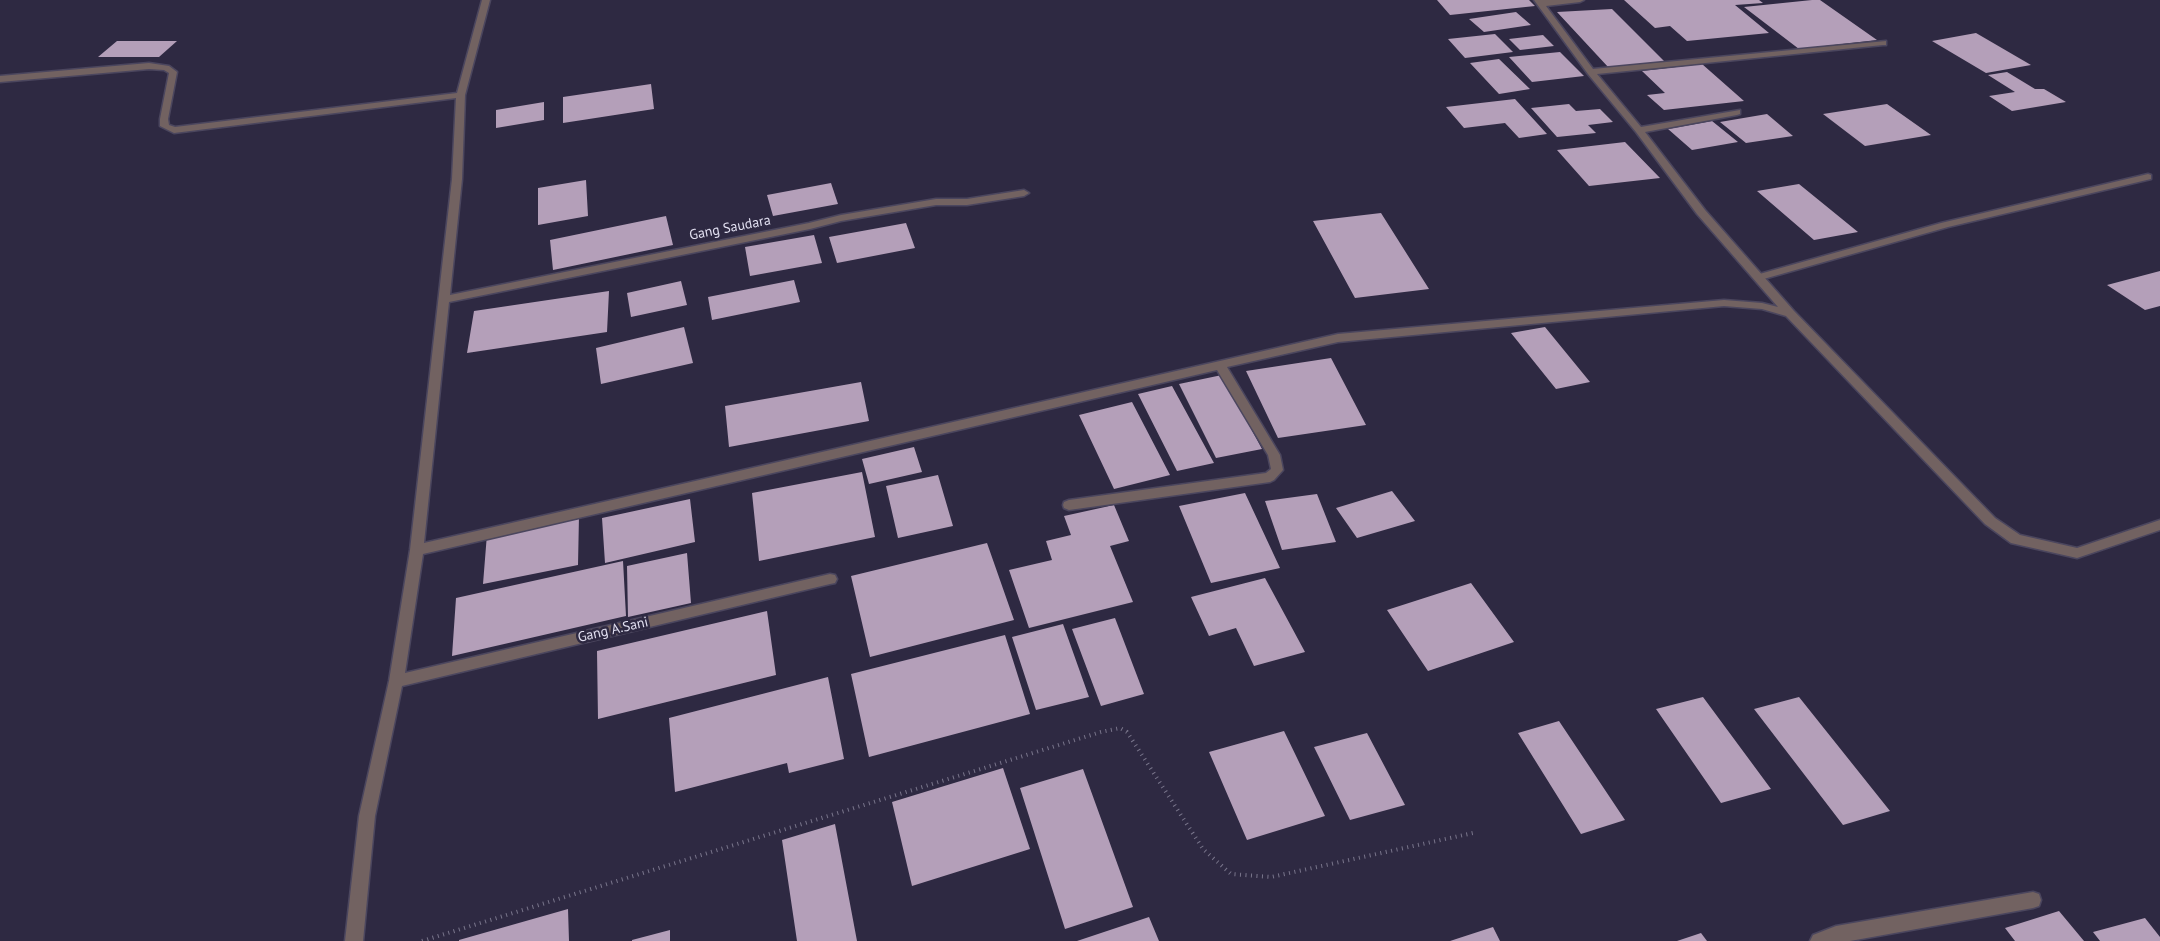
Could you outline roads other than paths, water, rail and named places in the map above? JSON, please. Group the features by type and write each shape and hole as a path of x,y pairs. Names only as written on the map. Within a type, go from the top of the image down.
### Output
{"street":[{"path":"354,941 367,816 396,681 416,550 457,178 461,95 486,0"},
{"path":"1539,2 1580,0"},
{"path":"1539,2 1591,72 1639,130 1702,212 1790,313 1990,521 2016,539 2077,553 2160,525"},
{"path":"1591,72 1883,43"},
{"path":"0,79 149,66 166,68 173,72 164,119 165,126 174,130 461,95"},
{"path":"1639,130 1737,112"},
{"path":"1760,277 1945,225 2148,177"},
{"name":"Gang Saudara","path":"443,300 810,226 841,218 936,202 967,202 1024,193"},
{"path":"416,550 1338,338 1724,303 1762,306 1790,313"},
{"path":"1069,505 1270,477 1277,470 1274,455 1220,366"},
{"name":"Gang A.Sani","path":"396,681 830,579"},
{"path":"1819,941 1836,935 2033,900"}]}
